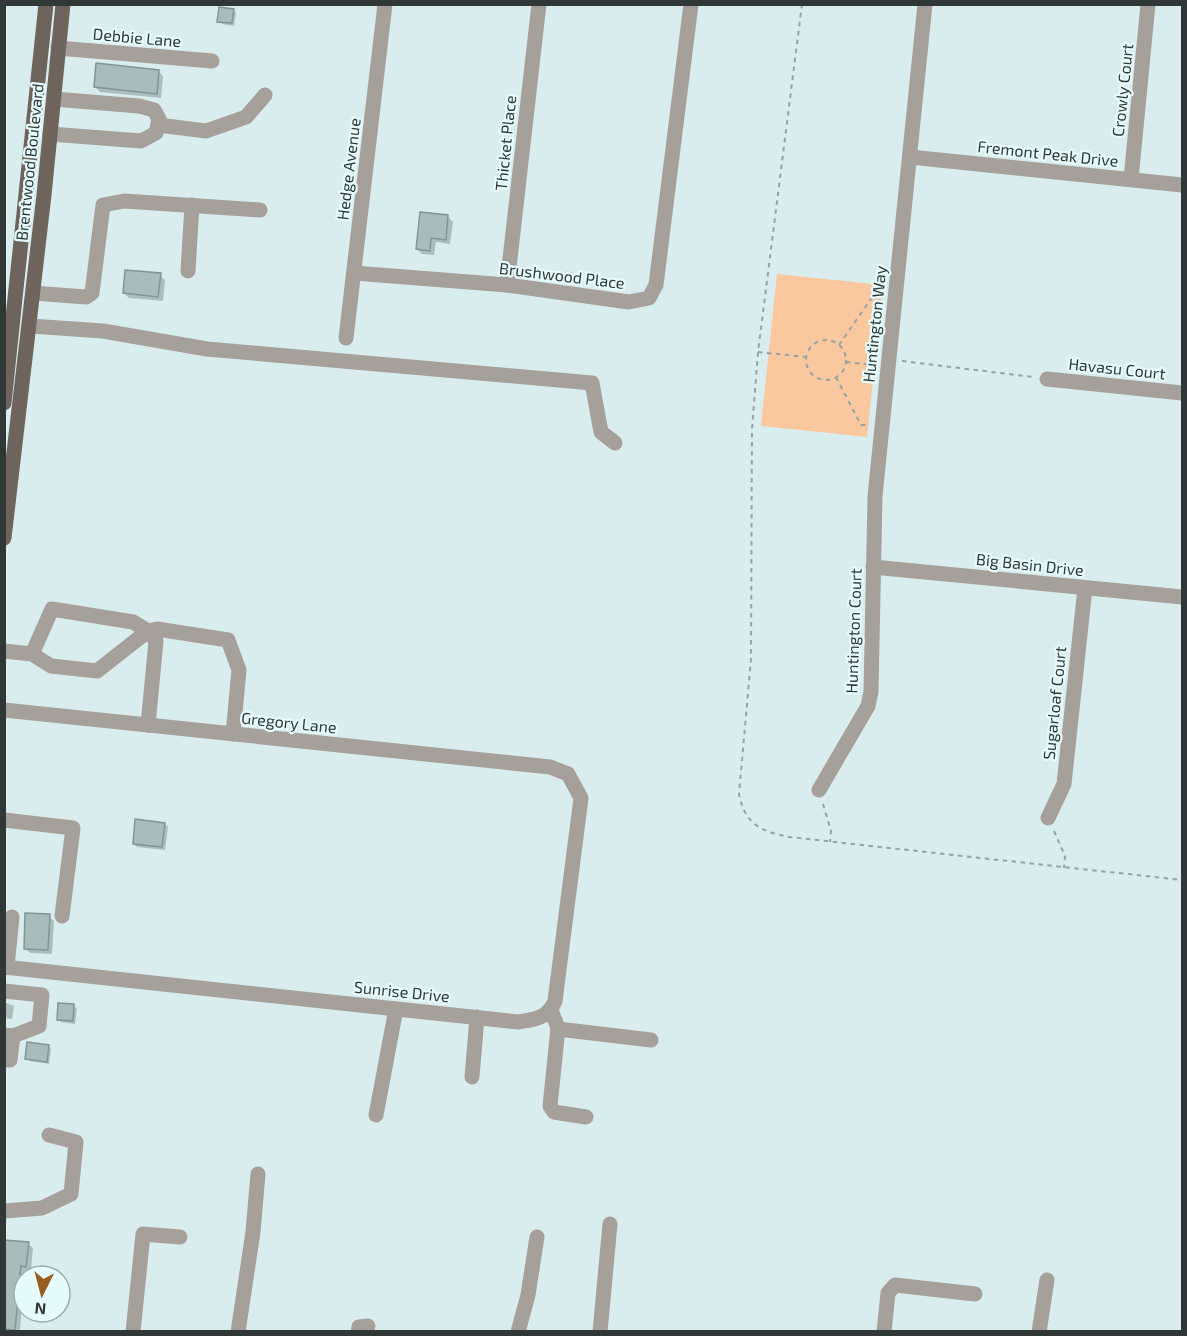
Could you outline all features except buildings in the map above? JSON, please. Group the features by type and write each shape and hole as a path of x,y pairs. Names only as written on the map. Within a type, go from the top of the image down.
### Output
{"main road":[{"name":"Brentwood Boulevard","path":"4,402 46,4"},
{"name":"Brentwood Boulevard","path":"4,538 30,326 63,4"}],"street":[{"name":"Hedge Avenue","path":"346,338 385,4"},
{"name":"Thicket Place","path":"507,285 539,4"},
{"name":"Brushwood Place","path":"354,273 507,285 629,302 649,298 656,285 691,4"},
{"name":"Huntington Way","path":"875,496 925,4"},
{"name":"Crowly Court","path":"1131,179 1148,4"},
{"name":"Debbie Lane","path":"58,48 212,61"},
{"path":"158,125 206,131 246,117 265,95"},
{"path":"50,134 141,141 156,133 159,119 154,110 139,106 54,99"},
{"name":"Fremont Peak Drive","path":"910,157 1182,185"},
{"path":"33,293 86,297 92,293 103,205 124,201 260,210"},
{"path":"188,271 192,205"},
{"path":"30,326 103,331 207,349 592,383 601,432 615,443"},
{"name":"Havasu Court","path":"1047,379 1182,393"},
{"name":"Huntington Court","path":"819,790 868,706 872,676 875,496"},
{"name":"Big Basin Drive","path":"873,567 1182,597"},
{"name":"Sugarloaf Court","path":"1048,818 1064,784 1085,588"},
{"path":"32,654 52,609 133,622 148,631 156,641 148,725"},
{"path":"4,651 32,654 51,666 97,671 148,631 157,629 228,640 239,670 233,734"},
{"name":"Gregory Lane","path":"4,710 550,767 568,774 581,798 555,1001 551,1010"},
{"path":"4,820 73,828 62,916"},
{"path":"6,967 12,917"},
{"name":"Sunrise Drive","path":"6,967 518,1022 542,1018 551,1010"},
{"path":"4,991 42,995 39,1026 9,1035 10,1060 4,1060"},
{"path":"376,1115 396,1009"},
{"path":"551,1010 558,1029 550,1106 554,1112 586,1117"},
{"path":"472,1077 477,1017"},
{"path":"558,1029 651,1040"},
{"path":"4,1211 42,1208 71,1194 76,1142 49,1135"},
{"path":"238,1332 253,1232 258,1174"},
{"path":"600,1332 610,1224"},
{"path":"133,1332 143,1234 180,1237"},
{"path":"518,1332 528,1295 537,1237"},
{"path":"1039,1332 1047,1280"},
{"path":"884,1332 888,1293 895,1285 975,1294"}],"path":[{"path":"802,4 758,352 752,429 751,659 739,794 742,811 751,822 768,833 830,842 1182,880"},
{"path":"839,345 873,296 895,298"},
{"path":"828,340 839,345 845,354 844,369 836,377 824,380 816,378 807,365 808,350 820,341 828,340"},
{"path":"758,352 806,357"},
{"path":"846,362 888,366 901,361 1047,379"},
{"path":"836,377 861,425 882,427"},
{"path":"819,790 831,831 830,842"},
{"path":"1048,818 1065,856 1065,868"}],"shaded area":[{"path":"777,274 883,285 867,437 761,426"}]}
